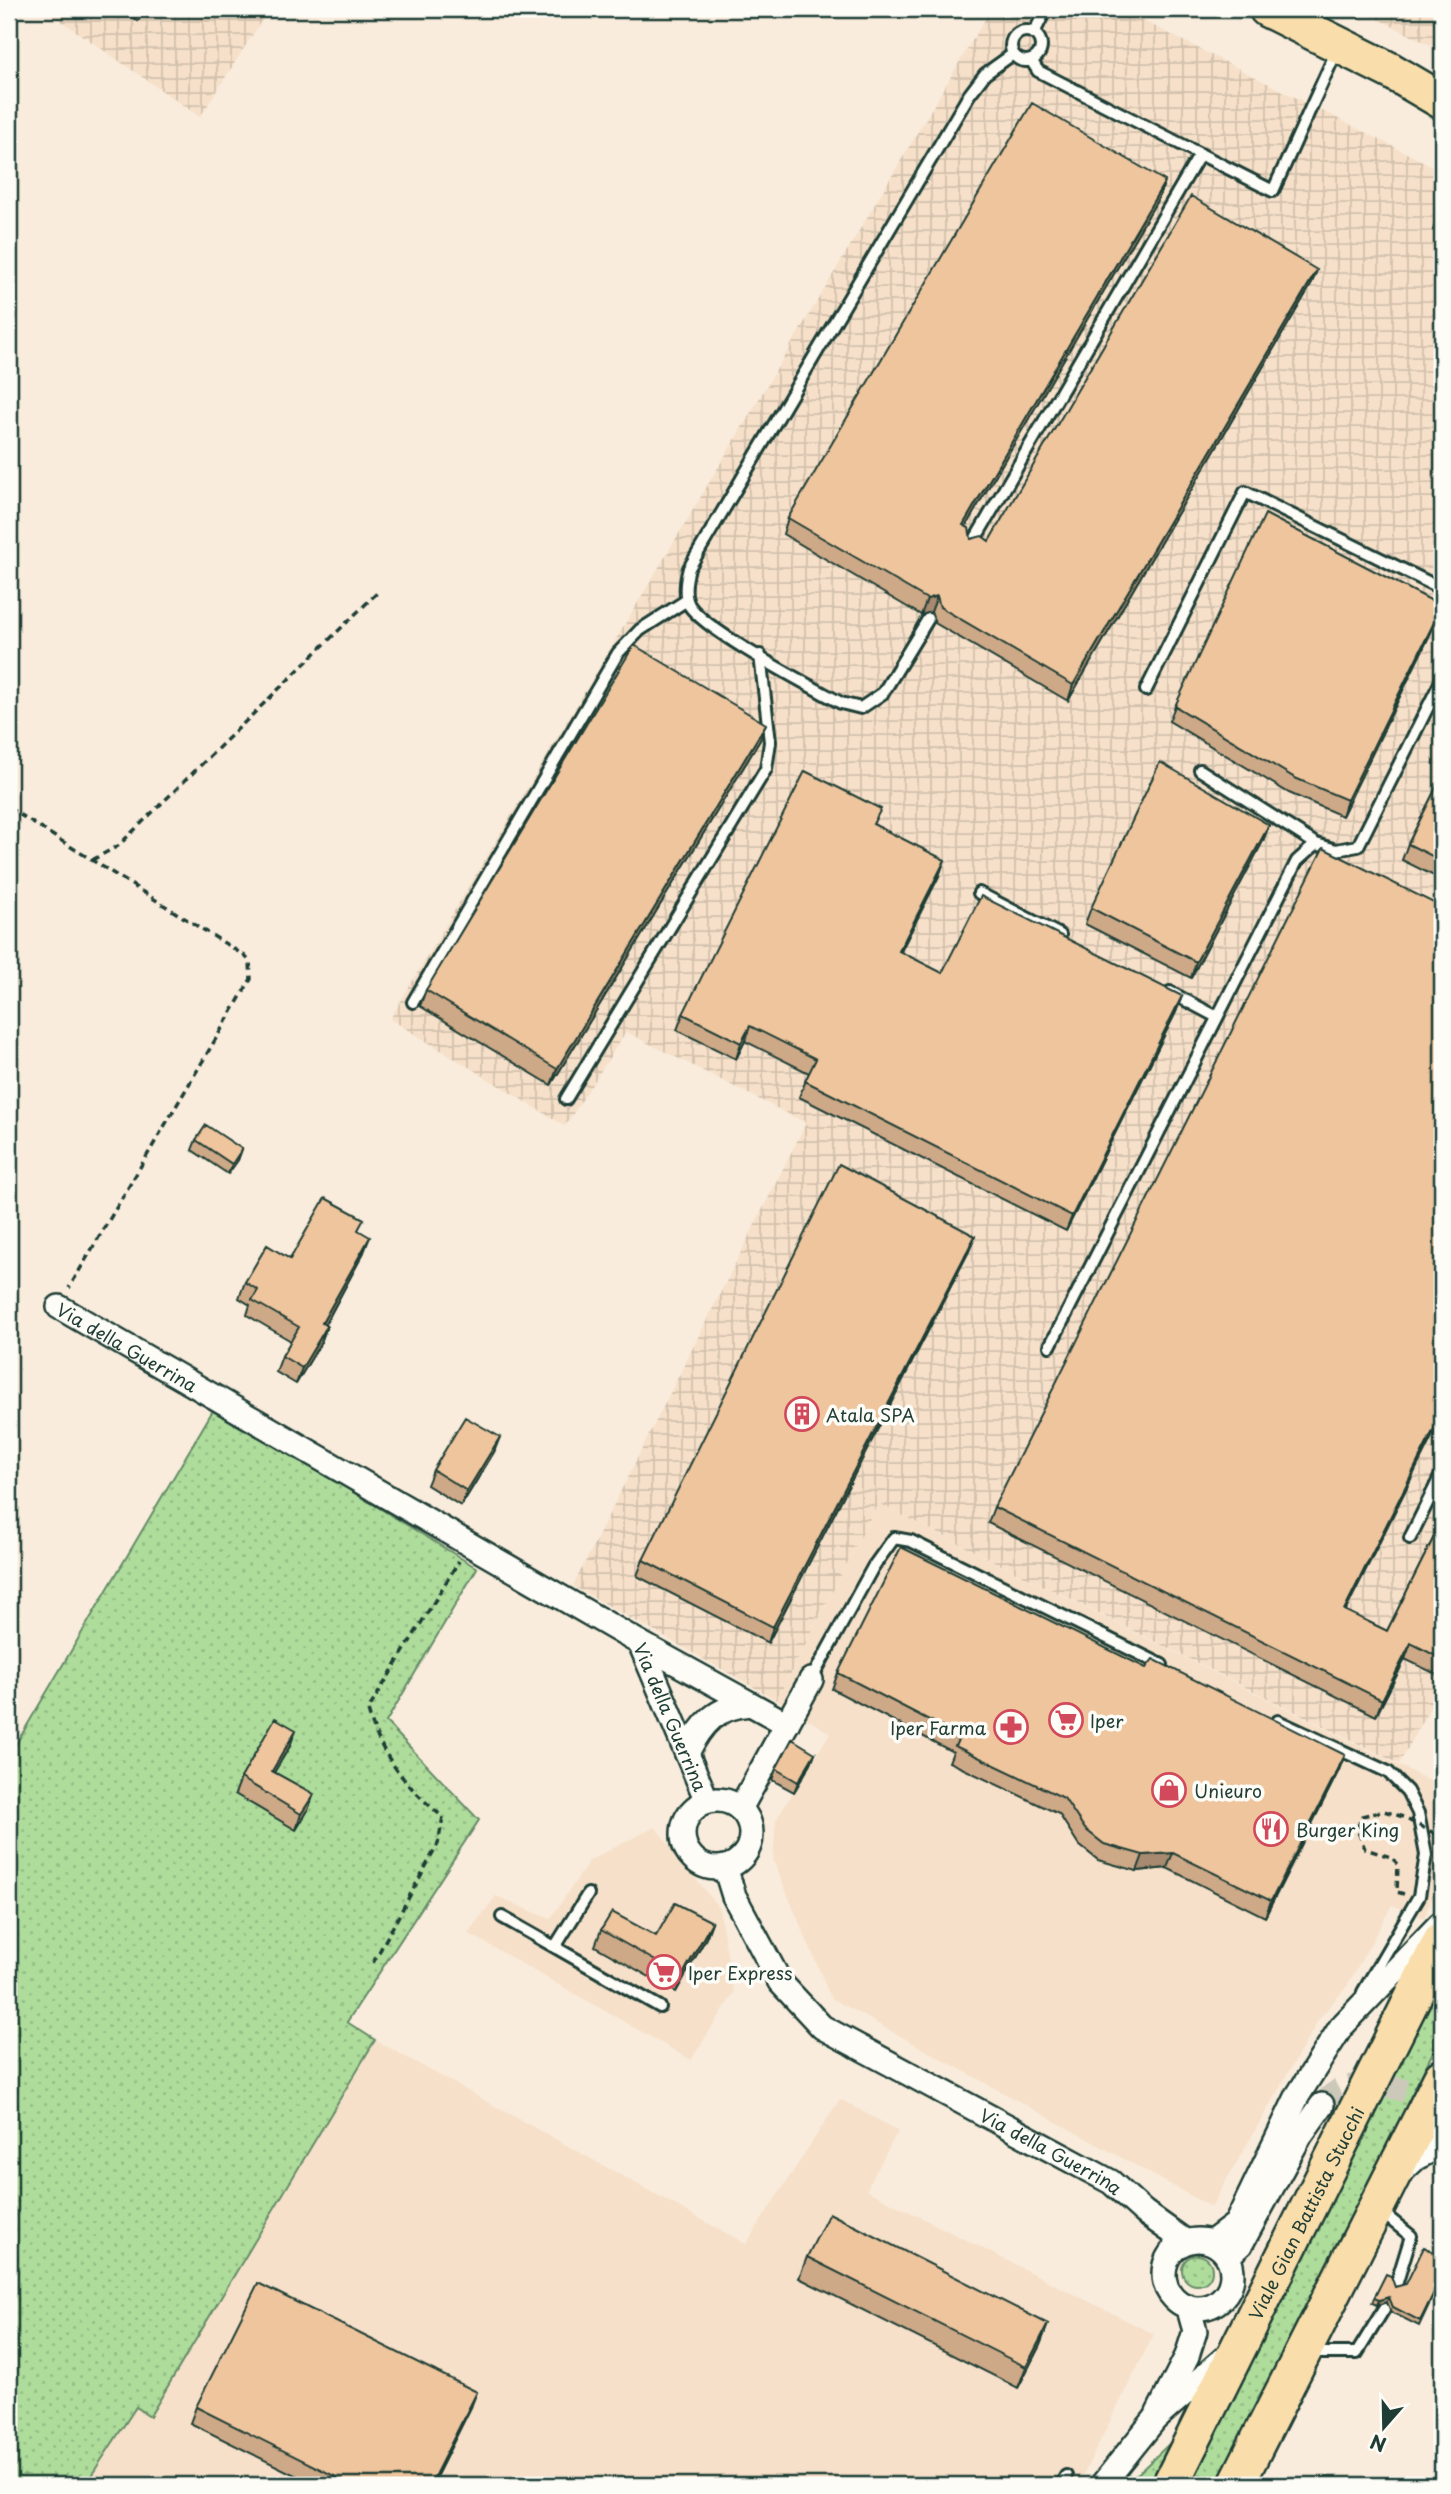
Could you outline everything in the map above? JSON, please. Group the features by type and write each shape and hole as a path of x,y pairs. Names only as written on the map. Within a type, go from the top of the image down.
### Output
{"main road":[{"path":"1267,9 1391,71 1442,100"},
{"path":"1391,71 1442,92"},
{"name":"Viale Gian Battista Stucchi","path":"1170,2485 1442,1939"},
{"path":"1236,2485 1442,2077"}],"street":[{"name":"Via della Guerrina","path":"59,1307 640,1643 707,1801"},
{"path":"640,1643 787,1724"},
{"path":"725,1867 742,1857 750,1838 750,1827 740,1809 811,1680"},
{"path":"687,1753 699,1730 712,1715 730,1705 750,1704"},
{"name":"Via della Guerrina","path":"740,1809 719,1800 707,1801 690,1813 685,1822 683,1841 692,1858 699,1863 725,1867 734,1896 780,1982 822,2027 1111,2182 1144,2212 1186,2242"},
{"path":"1220,2249 1236,2224 1298,2095 1342,2027 1442,1922"},
{"path":"1220,2249 1232,2279 1221,2299 1199,2308 1188,2306 1170,2293 1164,2275 1165,2265 1172,2251 1186,2242 1220,2249 1241,2244 1300,2136 1322,2105"},
{"path":"1382,2197 1416,2158 1442,2145"},
{"name":"Via della Guerrina","path":"1144,2212 1165,2265"},
{"path":"1156,2419 1195,2331 1188,2306"},
{"path":"1102,2485 1156,2419 1242,2342"}],"lane":[{"path":"1034,33 1046,9"},
{"path":"1025,31 1034,33 1042,45 1039,55 1031,61 1021,60 1013,54 1011,44 1016,35 1025,31"},
{"path":"1031,61 1038,71 1273,191 1339,44"},
{"path":"929,620 883,693 861,708 841,703 760,656 699,616 687,600 685,582 689,568 969,95 985,74 1013,54"},
{"path":"970,548 1200,154"},
{"path":"1146,690 1245,492 1442,589"},
{"path":"413,1002 618,653 640,630 687,600"},
{"path":"566,1099 766,769 770,742 760,656"},
{"path":"1200,770 1316,844 1336,850 1358,846 1442,679"},
{"path":"1050,1346 1297,861 1316,844"},
{"path":"979,893 1074,943"},
{"path":"1158,986 1217,1017"},
{"path":"1410,1538 1442,1474"},
{"path":"811,1680 873,1567 894,1538 911,1541 1174,1671"},
{"path":"1261,1714 1388,1772 1407,1791 1418,1813 1426,1855 1419,1896 1342,2027"},
{"path":"555,1947 588,1894"},
{"path":"502,1917 660,2007"},
{"path":"1382,2197 1411,2235 1395,2285"},
{"path":"1303,2353 1357,2353 1384,2309"}],"path":[{"path":"92,860 118,846 379,591"},
{"name":"Via della Guerrina","path":"9,808 245,956 252,970 251,979 59,1307"},
{"path":"373,1964 438,1844 443,1817 415,1795 385,1752 372,1728 368,1710 469,1544"},
{"path":"1419,1896 1396,1892 1398,1864 1391,1857 1365,1849 1356,1829 1362,1816 1384,1811 1442,1837"}],"shaded area":[{"path":"44,9 269,9 200,117"},
{"path":"991,9 1120,9 1442,171 1442,1686 1399,1764 878,1503 777,1700 573,1586 806,1123 626,1032 565,1126 390,1019"},
{"path":"1358,9 1442,9 1442,51"},
{"path":"878,1503 1442,1787 1442,1873 1424,1918 1392,1905 1347,1986 1319,2019 1211,2207 831,1998 773,1860 776,1820 830,1733 777,1700"},
{"path":"655,1827 719,1908 734,1993 691,2060 468,1933 496,1896 550,1919 590,1860"},
{"path":"375,2040 746,2244 840,2099 898,2131 866,2190 1154,2334 1078,2485 85,2485 136,2407 150,2415"}],"green space":[{"path":"215,1407 477,1568 386,1722 479,1820 347,2022 375,2040 150,2416 136,2407 85,2485 9,2485 9,1756"},
{"path":"1442,1980 1442,2034 1217,2485 1186,2485"},
{"path":"1197,2255 1208,2259 1212,2270 1208,2281 1197,2285 1186,2281 1182,2270 1186,2259"},
{"path":"1170,2443 1149,2485 1126,2485"}],"building":[{"path":"1032,103 1165,181 963,525 969,528 971,539 982,536 989,541 1191,196 1317,270 1073,685 940,607 937,596 927,599 788,518"},
{"path":"1442,208 1442,222 1437,220"},
{"path":"1265,514 1442,606 1347,800 1295,778 1175,706"},
{"path":"634,645 766,724 557,1069 426,990"},
{"path":"1160,762 1269,825 1196,962 1091,908"},
{"path":"805,771 881,809 873,824 945,860 899,951 942,973 981,896 1182,996 1072,1216 805,1081 816,1059 750,1026 741,1043 683,1014"},
{"path":"1442,776 1442,861 1408,844"},
{"path":"1323,848 1442,907 1442,1413 1344,1610 1387,1631 1442,1521 1442,1659 1411,1643 1382,1700 994,1507"},
{"path":"206,1125 242,1149 232,1164 196,1140"},
{"name":"Atala SPA","path":"839,1164 975,1236 773,1627 643,1560"},
{"path":"325,1198 364,1219 358,1230 370,1237 322,1323 327,1326 302,1368 282,1356 299,1327 252,1300 258,1290 245,1282 267,1245 290,1259"},
{"path":"465,1417 500,1437 467,1491 433,1470"},
{"name":"Iper","path":"901,1547 1146,1668 1153,1659 1345,1755 1271,1901 1173,1853 1143,1855 1104,1844 1085,1829 1064,1798 955,1746 960,1736 838,1673"},
{"path":"275,1718 296,1730 272,1771 314,1794 301,1814 241,1778"},
{"path":"792,1739 815,1753 798,1782 776,1769"},
{"path":"675,1903 712,1922 682,1976 601,1930 612,1912 656,1936"},
{"path":"829,2213 1048,2324 1026,2367 807,2257"},
{"path":"1424,2247 1442,2256 1442,2276 1420,2321 1393,2307 1389,2297 1379,2300 1374,2298 1386,2274 1391,2276 1395,2287 1406,2284"},
{"path":"258,2283 477,2392 430,2485 352,2485 196,2407"}],"tunnel":[{"path":"1322,2105 1333,2094 1362,2084 1395,2088 1441,2103"}],"place":[{"name":"Atala SPA","path":"802,1414"},
{"name":"Iper","path":"1066,1720"},
{"name":"Iper Farma","path":"1011,1727"},
{"name":"Unieuro","path":"1169,1790"},
{"name":"Burger King","path":"1271,1829"},
{"name":"Iper Express","path":"664,1972"}]}
